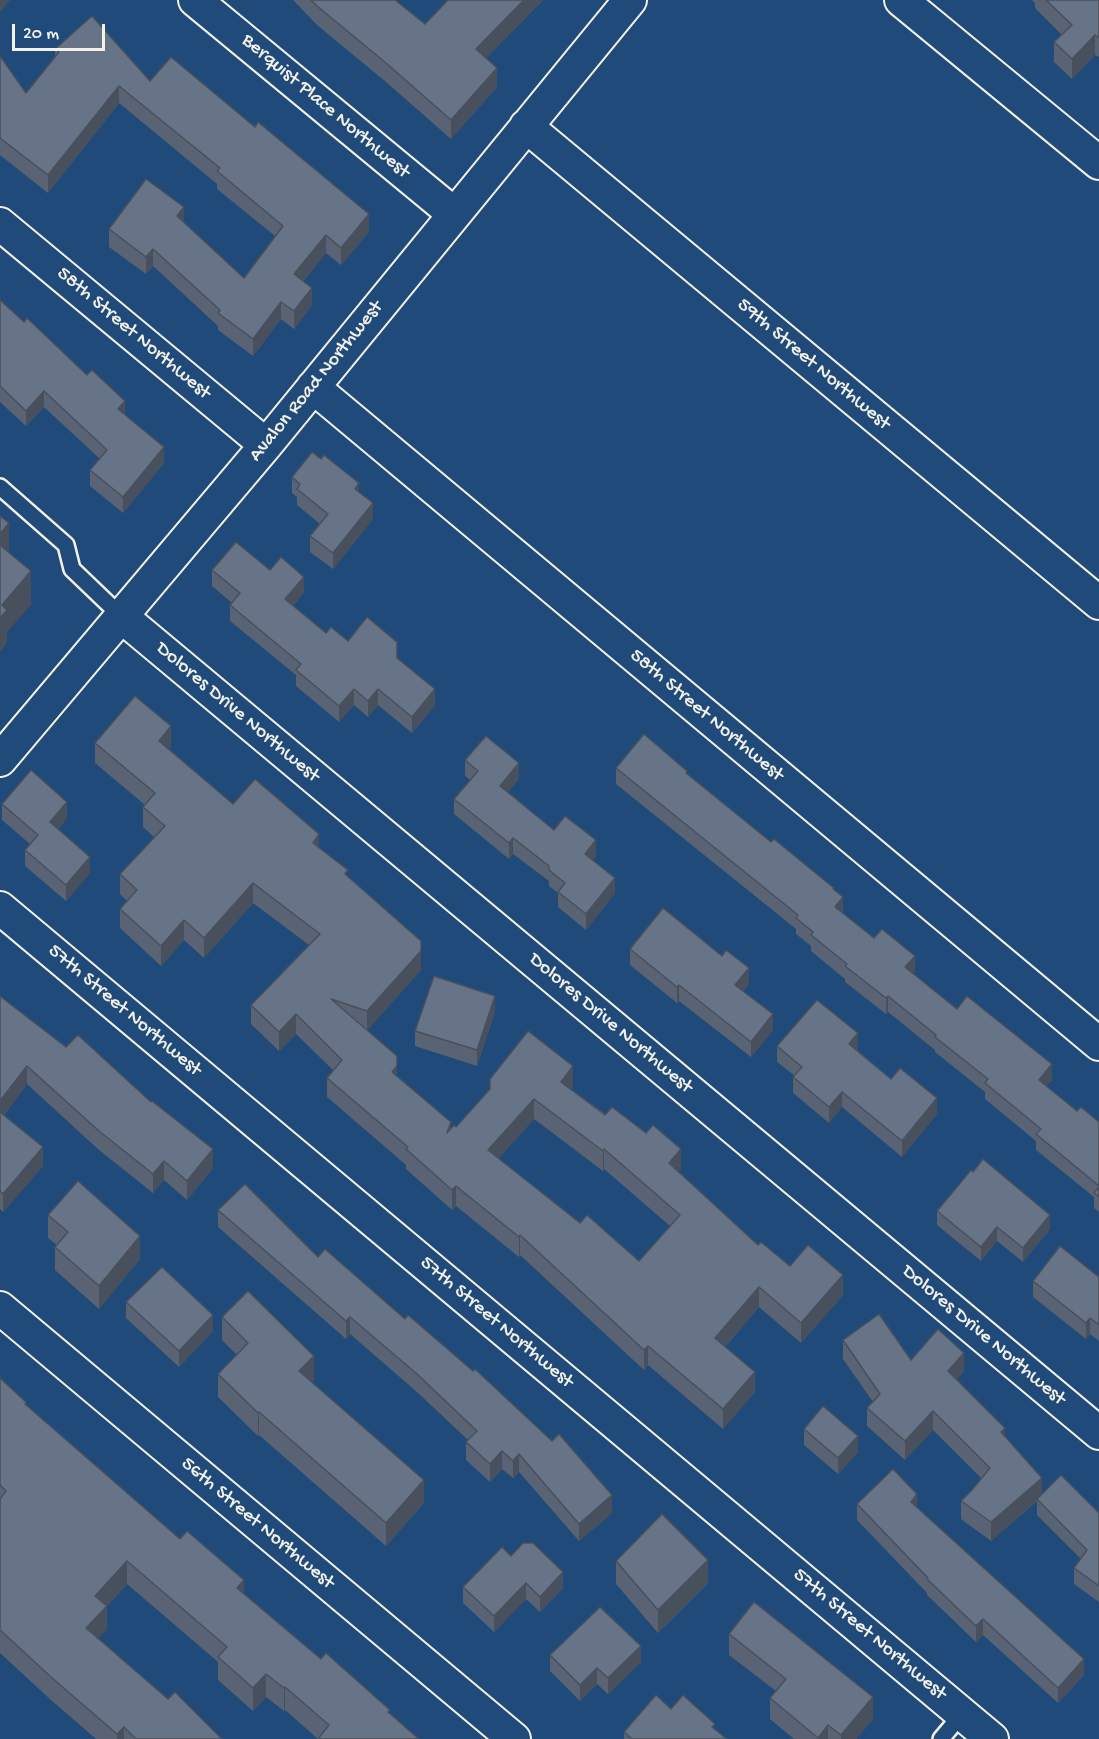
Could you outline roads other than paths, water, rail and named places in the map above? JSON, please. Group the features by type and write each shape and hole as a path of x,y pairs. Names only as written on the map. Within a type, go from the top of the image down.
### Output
{"street":[{"name":"Berquist Place Northwest","path":"195,0 454,214"},
{"name":"Avalon Road Northwest","path":"0,760 266,445 630,0"},
{"path":"901,0 1099,163"},
{"name":"59th Street Northwest","path":"526,126 1099,603"},
{"name":"58th Street Northwest","path":"0,224 266,445"},
{"name":"58th Street Northwest","path":"313,387 1099,1044"},
{"name":"Dolores Drive Northwest","path":"121,616 1099,1433"},
{"name":"57th Street Northwest","path":"0,908 992,1739"},
{"name":"56th Street Northwest","path":"0,1308 514,1739"}],"lane":[{"path":"0,487 66,545 72,569 121,616"},
{"path":"941,1739 962,1713"}]}
